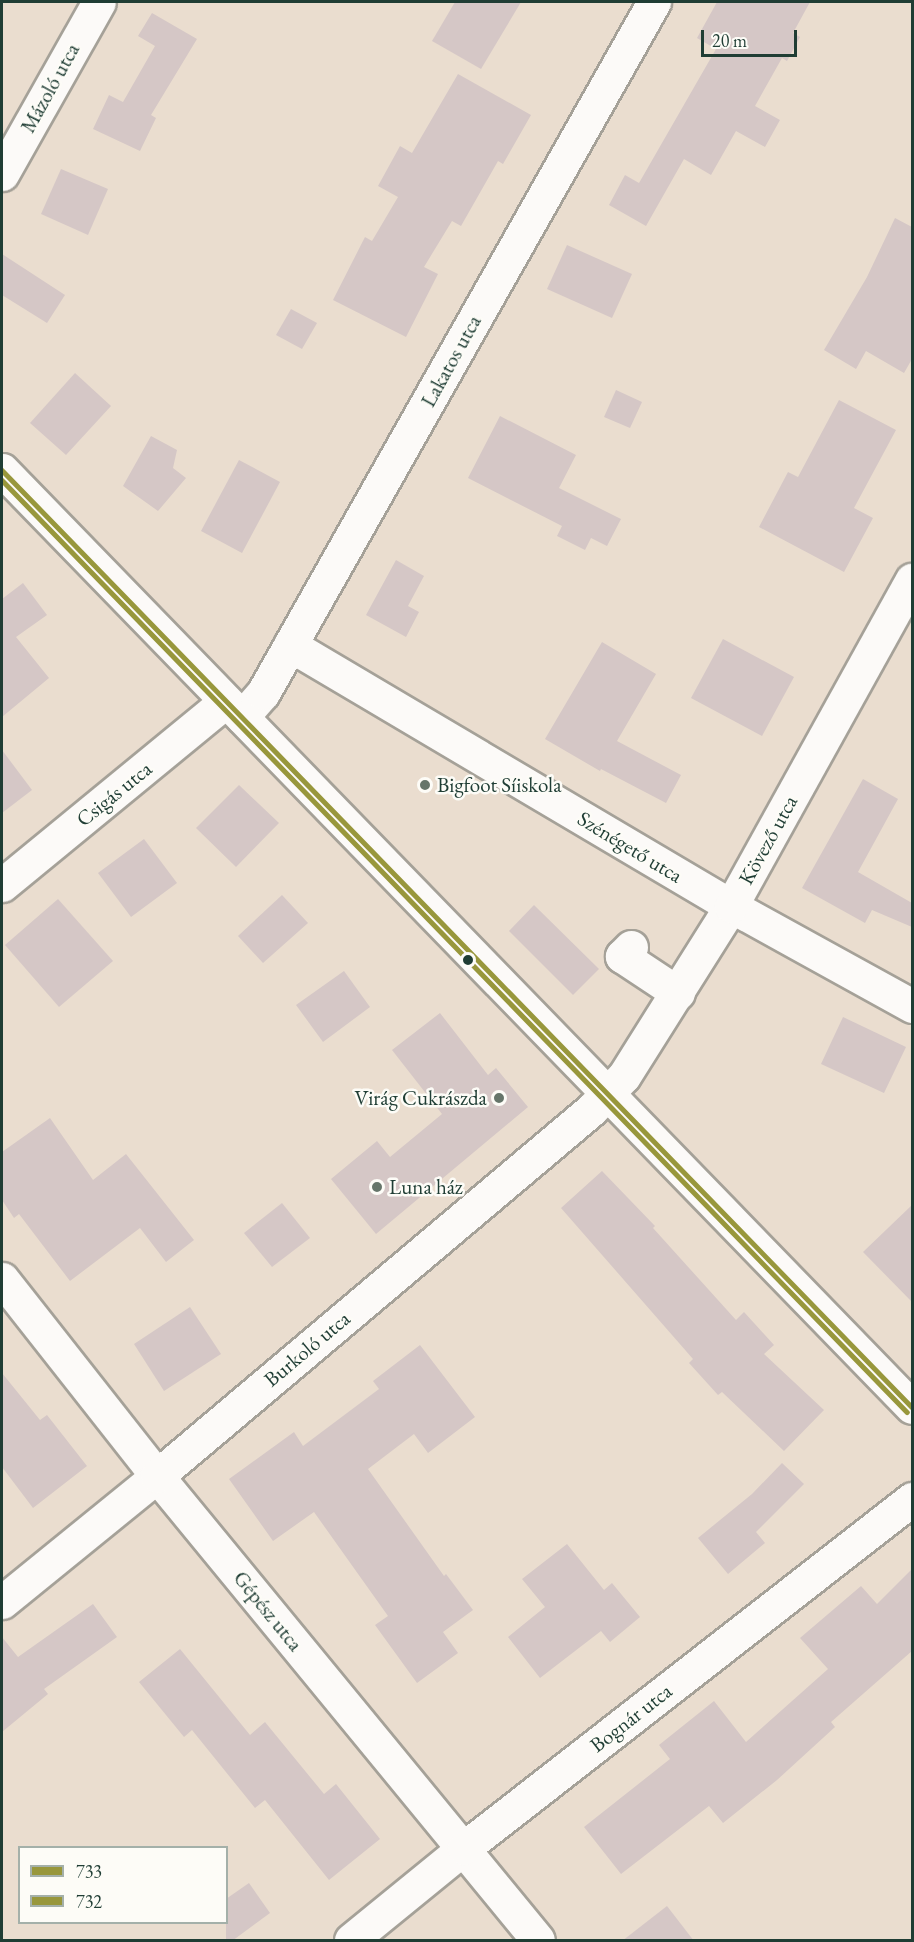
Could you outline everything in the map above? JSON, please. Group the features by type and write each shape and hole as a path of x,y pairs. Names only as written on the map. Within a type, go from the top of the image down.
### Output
{"street":[{"name":"Mázoló utca","path":"2,174 99,2"},
{"name":"Lakatos utca","path":"234,710 263,693 654,2"},
{"path":"2,470 609,1092 912,1407"},
{"name":"Kövező utca","path":"609,1092 637,1060 731,906 912,579"},
{"name":"Szénégető utca","path":"290,645 731,906 912,1005"},
{"name":"Csigás utca","path":"2,885 234,710"},
{"path":"631,947 622,956 678,993"},
{"name":"Burkoló utca","path":"2,1602 157,1476 591,1110 609,1092"},
{"name":"Gépész utca","path":"2,1279 157,1476 538,1941"},
{"name":"Bognár utca","path":"351,1941 464,1848 912,1499"}],"building":[{"path":"455,2 521,2 481,69 432,41"},
{"path":"717,2 810,2 793,33 800,37 787,61 782,58 755,106 780,120 765,147 736,131 711,175 684,159 646,226 609,205 625,175 639,183 716,49 697,38"},
{"path":"152,13 197,39 151,115 156,118 140,151 93,129 109,95 123,102 155,46 138,36"},
{"path":"458,74 531,115 503,164 498,161 461,226 452,221 424,267 438,274 406,337 333,300 365,237 372,241 398,197 378,186 400,146 412,153"},
{"path":"61,169 108,189 88,235 41,214"},
{"path":"895,218 912,227 912,359 904,373 866,351 856,369 824,350 867,277"},
{"path":"567,245 632,274 612,318 547,289"},
{"path":"2,254 65,295 47,323 2,295"},
{"path":"291,309 317,323 302,349 276,335"},
{"path":"75,373 111,406 66,455 30,423"},
{"path":"616,390 642,402 630,428 604,417"},
{"path":"839,400 896,430 854,508 873,518 844,572 759,527 788,472 798,477"},
{"path":"500,416 576,455 559,488 621,519 607,546 591,538 585,550 557,536 562,526 468,478"},
{"path":"151,436 177,450 173,468 186,478 158,511 123,486"},
{"path":"239,460 280,482 242,553 201,531"},
{"path":"396,560 424,576 408,606 419,612 406,637 366,615"},
{"path":"23,583 47,615 16,637 49,678 2,717 2,599"},
{"path":"723,639 794,677 762,736 691,698"},
{"path":"602,642 656,674 617,741 681,775 666,803 601,769 600,771 545,739"},
{"path":"2,750 32,790 2,813"},
{"path":"863,779 898,799 858,872 912,903 912,927 872,910 865,923 802,888"},
{"path":"239,785 279,823 236,867 196,828"},
{"path":"144,839 177,883 131,917 98,873"},
{"path":"282,895 308,923 263,963 238,936"},
{"path":"58,899 113,961 59,1007 5,945"},
{"path":"534,905 599,969 573,995 509,931"},
{"path":"344,971 370,1007 323,1042 296,1005"},
{"path":"440,1013 488,1075 496,1068 528,1107 376,1234 331,1179 377,1141 390,1157 442,1114 392,1050"},
{"path":"843,1017 906,1047 884,1093 821,1064"},
{"path":"50,1118 93,1180 126,1154 194,1240 166,1262 140,1228 70,1281 19,1214 14,1218 2,1200 2,1152"},
{"path":"602,1171 655,1226 653,1228 736,1320 744,1312 774,1345 764,1354 824,1410 784,1451 722,1392 718,1395 689,1363 693,1359 561,1208"},
{"path":"282,1203 310,1238 272,1267 244,1233"},
{"path":"912,1205 912,1302 863,1252"},
{"path":"190,1307 221,1354 164,1391 134,1344"},
{"path":"420,1345 475,1417 428,1453 414,1434 368,1469 444,1576 446,1574 473,1610 443,1632 458,1653 417,1683 375,1625 388,1616 314,1512 273,1541 229,1479 294,1432 303,1446 379,1389 373,1381"},
{"path":"2,1373 40,1420 47,1415 87,1466 33,1508 2,1467"},
{"path":"782,1463 804,1484 756,1532 765,1543 728,1574 698,1538 752,1494"},
{"path":"567,1544 604,1590 612,1583 640,1617 610,1642 601,1631 540,1678 508,1637 545,1607 522,1579"},
{"path":"912,1569 912,1651 831,1722 835,1727 777,1780 723,1823 709,1806 621,1874 584,1827 670,1759 659,1745 714,1701 746,1742 828,1669 800,1638 861,1586 877,1604"},
{"path":"93,1604 117,1637 44,1689 48,1694 2,1732 2,1637 18,1657"},
{"path":"180,1649 250,1735 265,1722 324,1794 336,1784 380,1839 329,1880 265,1800 255,1808 192,1730 184,1737 139,1682"},
{"path":"249,1883 270,1913 232,1941 226,1941 228,1898"},
{"path":"667,1906 694,1941 622,1941"}],"transit line":[{"name":"733","path":"2,470 912,1407"},
{"name":"732","path":"2,480 907,1412"}],"place":[{"name":"Bigfoot Síiskola","path":"425,785"},
{"name":"Virág Cukrászda","path":"499,1098"},
{"name":"Luna ház","path":"377,1187"}]}
